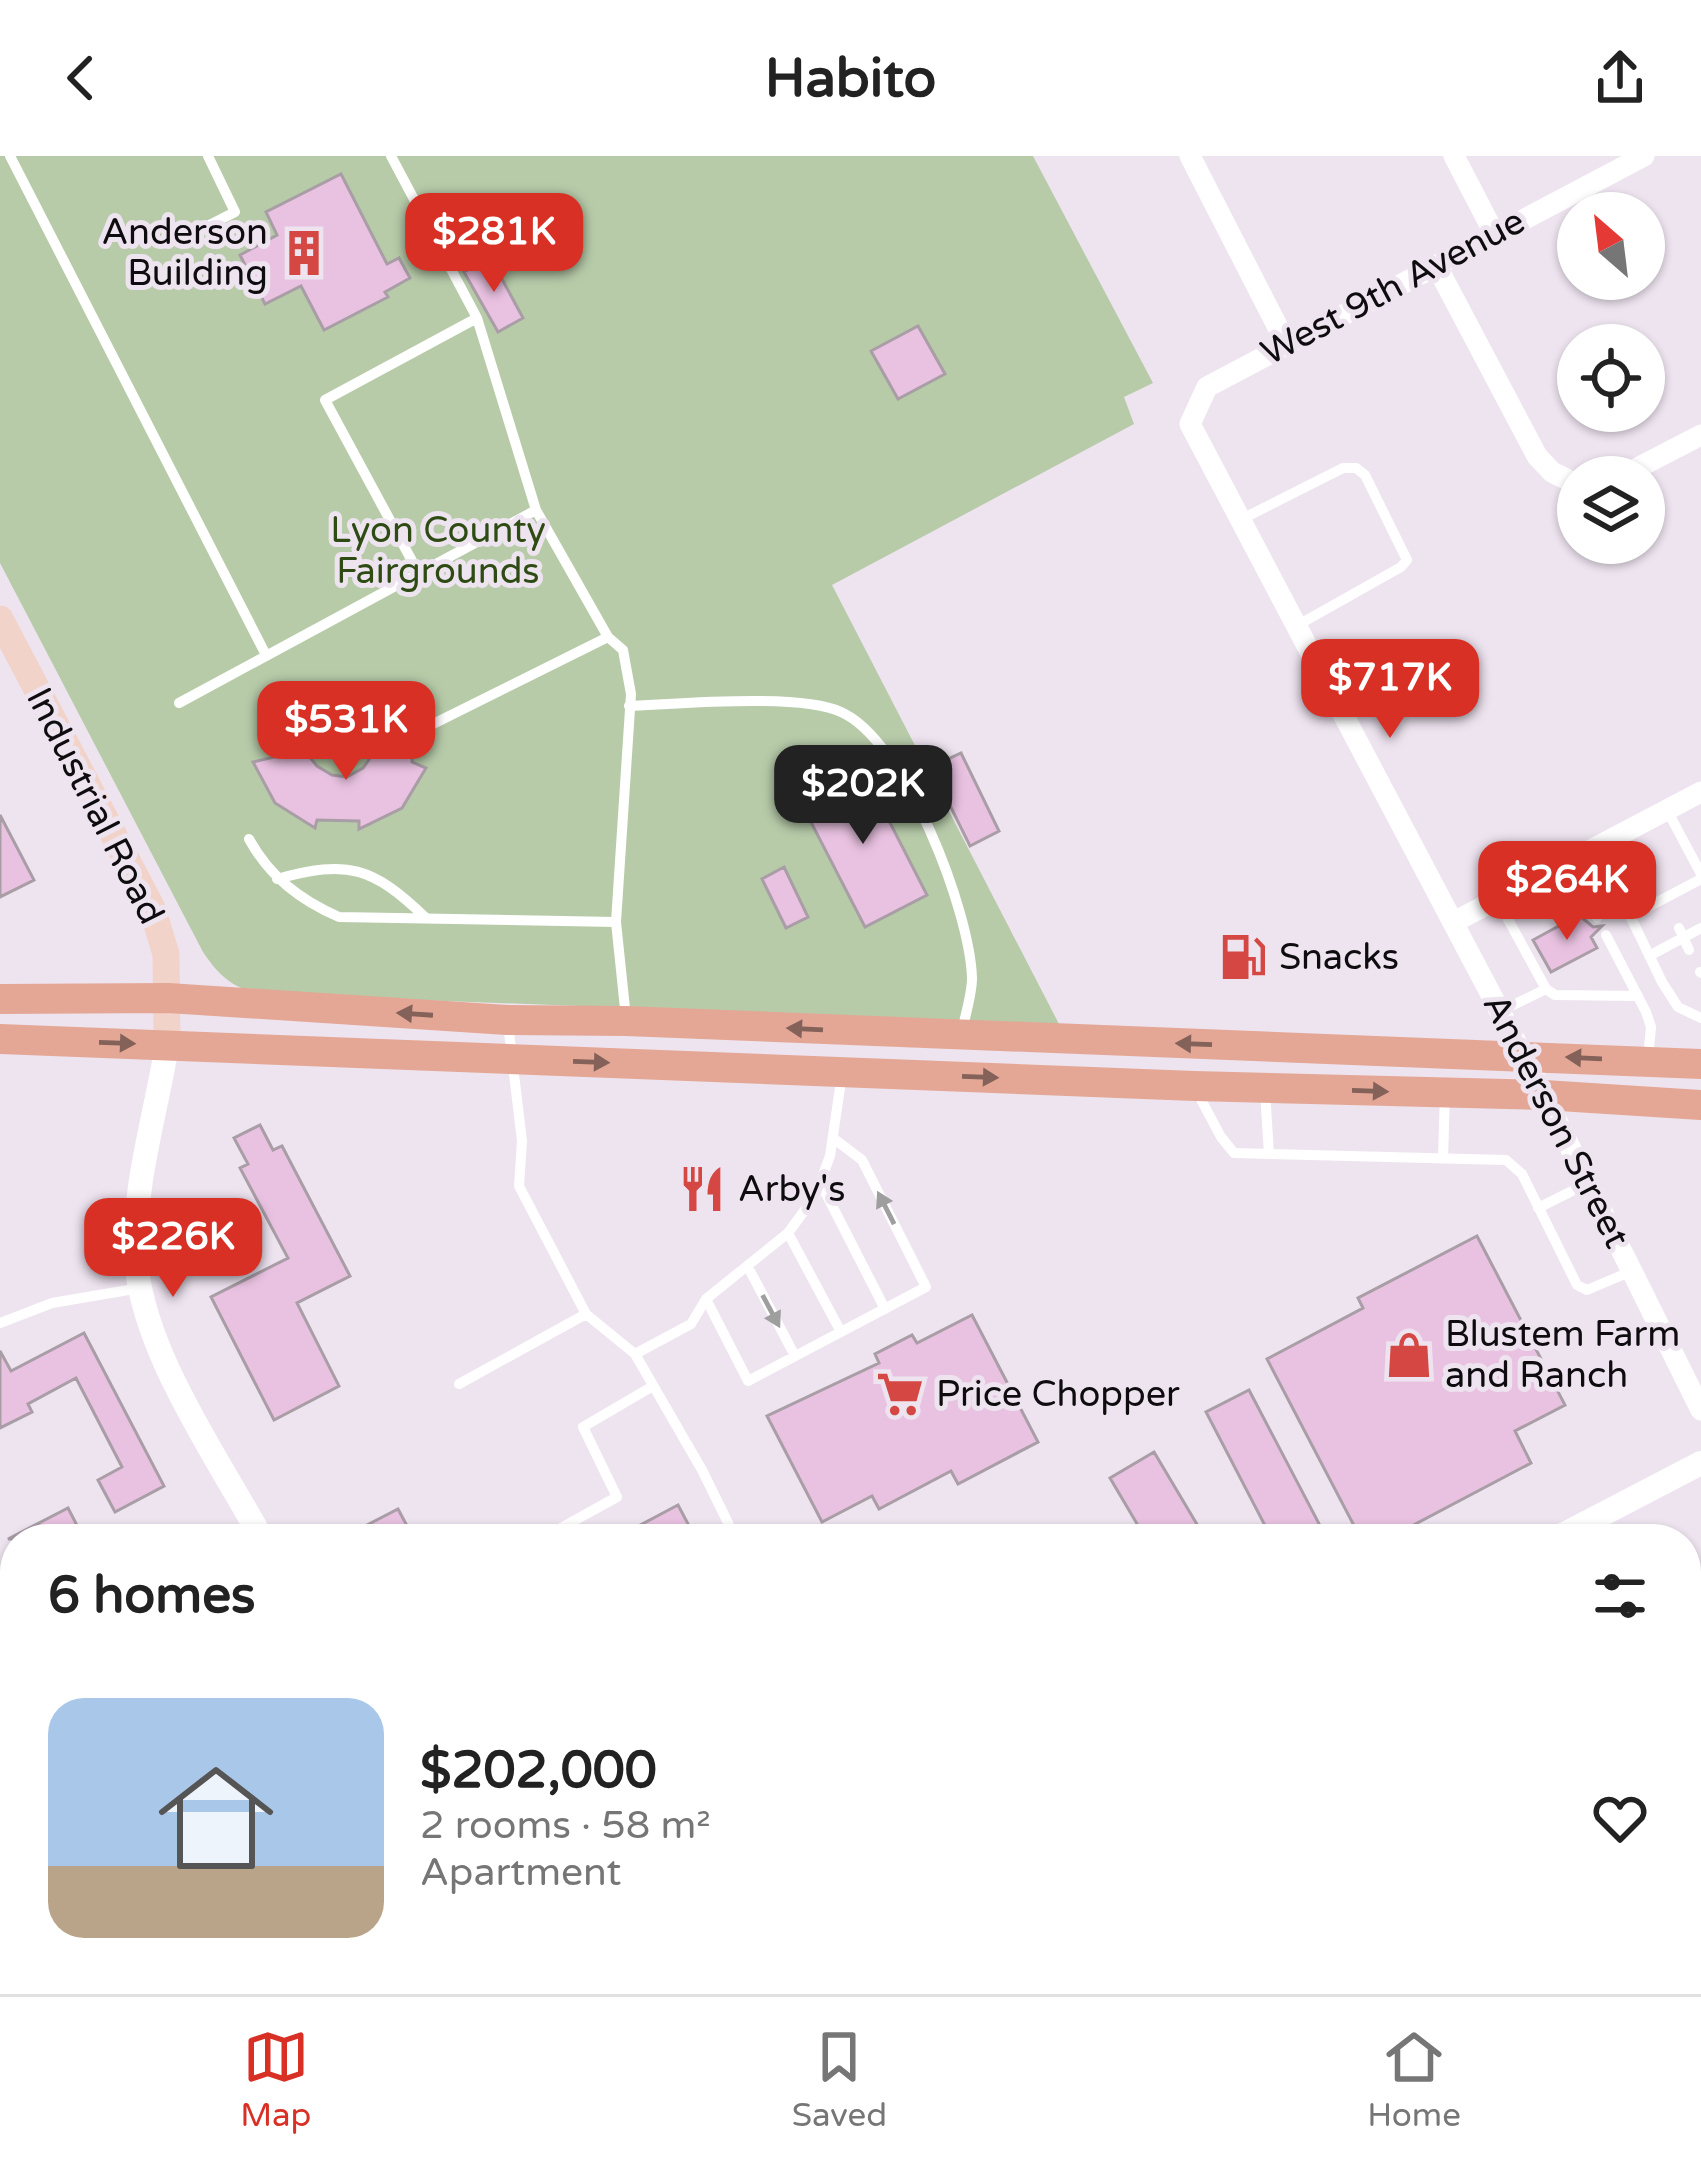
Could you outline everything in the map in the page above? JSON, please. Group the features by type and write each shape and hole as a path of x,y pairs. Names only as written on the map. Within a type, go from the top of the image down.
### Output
{"main road":[{"name":"Industrial Road","path":"0,619 152,908 166,954 167,1045"},
{"path":"0,999 168,998 507,1020 1701,1064"},
{"path":"0,1039 1194,1086 1544,1095 1701,1105"}],"street":[{"path":"1190,156 1286,343"},
{"path":"1454,156 1494,233"},
{"name":"West 9th Avenue","path":"1207,387 1644,156"},
{"path":"1436,265 1537,456 1557,474"},
{"name":"Anderson Street","path":"1207,387 1190,424 1501,1011 1701,1411"},
{"path":"1660,456 1701,434"},
{"path":"1454,922 1701,792"},
{"path":"167,1045 137,1207 140,1288 147,1323 165,1362 254,1524"},
{"path":"1584,1524 1701,1462"}],"lane":[{"path":"10,156 266,655"},
{"path":"188,236 235,212 208,156"},
{"path":"391,156 477,318 536,510 608,637 623,650 632,694 616,922 626,1021"},
{"path":"418,572 325,400 477,318"},
{"path":"1240,520 1343,468 1356,468 1365,475 1407,560 1297,626"},
{"path":"179,703 536,510"},
{"path":"422,730 608,637"},
{"path":"629,706 803,705 839,711 863,727 900,770 938,849 966,938 972,981 962,1034"},
{"path":"1630,916 1667,904 1701,876 1667,810"},
{"path":"249,839 277,878 311,905 339,917 616,922"},
{"path":"1597,847 1678,1007 1701,1018"},
{"path":"1569,862 1597,918"},
{"path":"277,878 316,868 361,871 392,886 426,918"},
{"path":"1497,899 1546,989 1555,994 1638,996"},
{"path":"1649,956 1701,928"},
{"path":"1606,934 1651,1027 1648,1061"},
{"path":"1501,1011 1546,989"},
{"path":"507,1020 522,1141 519,1186 586,1314 635,1354 728,1524"},
{"path":"635,1354 691,1324 706,1299 788,1232 820,1182 833,1138 842,1072"},
{"path":"1194,1086 1220,1137 1234,1153 1506,1160 1522,1174 1576,1285 1587,1290 1632,1271"},
{"path":"1265,1088 1269,1154"},
{"path":"1443,1156 1445,1093"},
{"path":"706,1299 748,1381 926,1287 862,1160 833,1138"},
{"path":"820,1182 885,1309"},
{"path":"1538,1208 1588,1183"},
{"path":"788,1232 842,1332"},
{"path":"748,1267 795,1356"},
{"path":"0,1323 52,1303 140,1288"},
{"path":"459,1384 586,1314"},
{"path":"568,1524 617,1497 583,1427 653,1386"}],"green space":[{"name":"Lyon County Fairgrounds","path":"0,156 1033,156 1153,383 1124,397 1134,424 832,585 1059,1024 259,994 227,979 203,952 0,563"}],"building":[{"name":"Anderson Building","path":"341,174 387,264 399,258 410,278 385,292 388,297 324,330 301,286 265,304 240,255 277,235 266,212"},
{"path":"490,257 523,318 498,332 464,272"},
{"path":"918,326 945,374 898,399 871,351"},
{"path":"413,725 412,762 426,768 402,808 359,829 359,821 317,820 315,828 275,803 253,762 304,750 317,766 347,777 363,768 373,754 372,734"},
{"path":"961,753 999,831 970,846 931,767"},
{"path":"861,766 927,895 865,927 799,799"},
{"path":"0,815 34,880 0,897"},
{"path":"784,867 808,917 786,928 762,879"},
{"path":"1579,915 1593,927 1602,926 1591,937 1597,948 1551,972 1533,940"},
{"path":"260,1125 273,1150 282,1146 350,1276 297,1303 339,1386 274,1420 211,1297 288,1258 240,1168 248,1164 234,1138"},
{"path":"1477,1236 1565,1405 1515,1431 1531,1463 1415,1524 1353,1524 1267,1359 1363,1308 1358,1298"},
{"path":"972,1315 1038,1442 958,1484 951,1471 879,1509 872,1496 822,1522 767,1416 879,1363 875,1354 912,1335 917,1343"},
{"path":"84,1333 164,1486 115,1512 98,1480 122,1467 76,1378 28,1404 32,1412 0,1428 0,1351 11,1371"},
{"path":"1249,1390 1319,1524 1264,1524 1206,1412"},
{"path":"1154,1452 1197,1524 1137,1524 1110,1478"},
{"path":"678,1505 688,1524 642,1524"},
{"path":"68,1508 76,1524 37,1524"},
{"path":"398,1509 406,1524 369,1524"}],"place":[{"name":"Anderson Building","path":"304,253"},
{"name":"Snacks","path":"1243,957"},
{"name":"Arby's","path":"702,1189"},
{"name":"Blustem Farm and Ranch","path":"1409,1355"},
{"name":"Price Chopper","path":"900,1394"}]}
